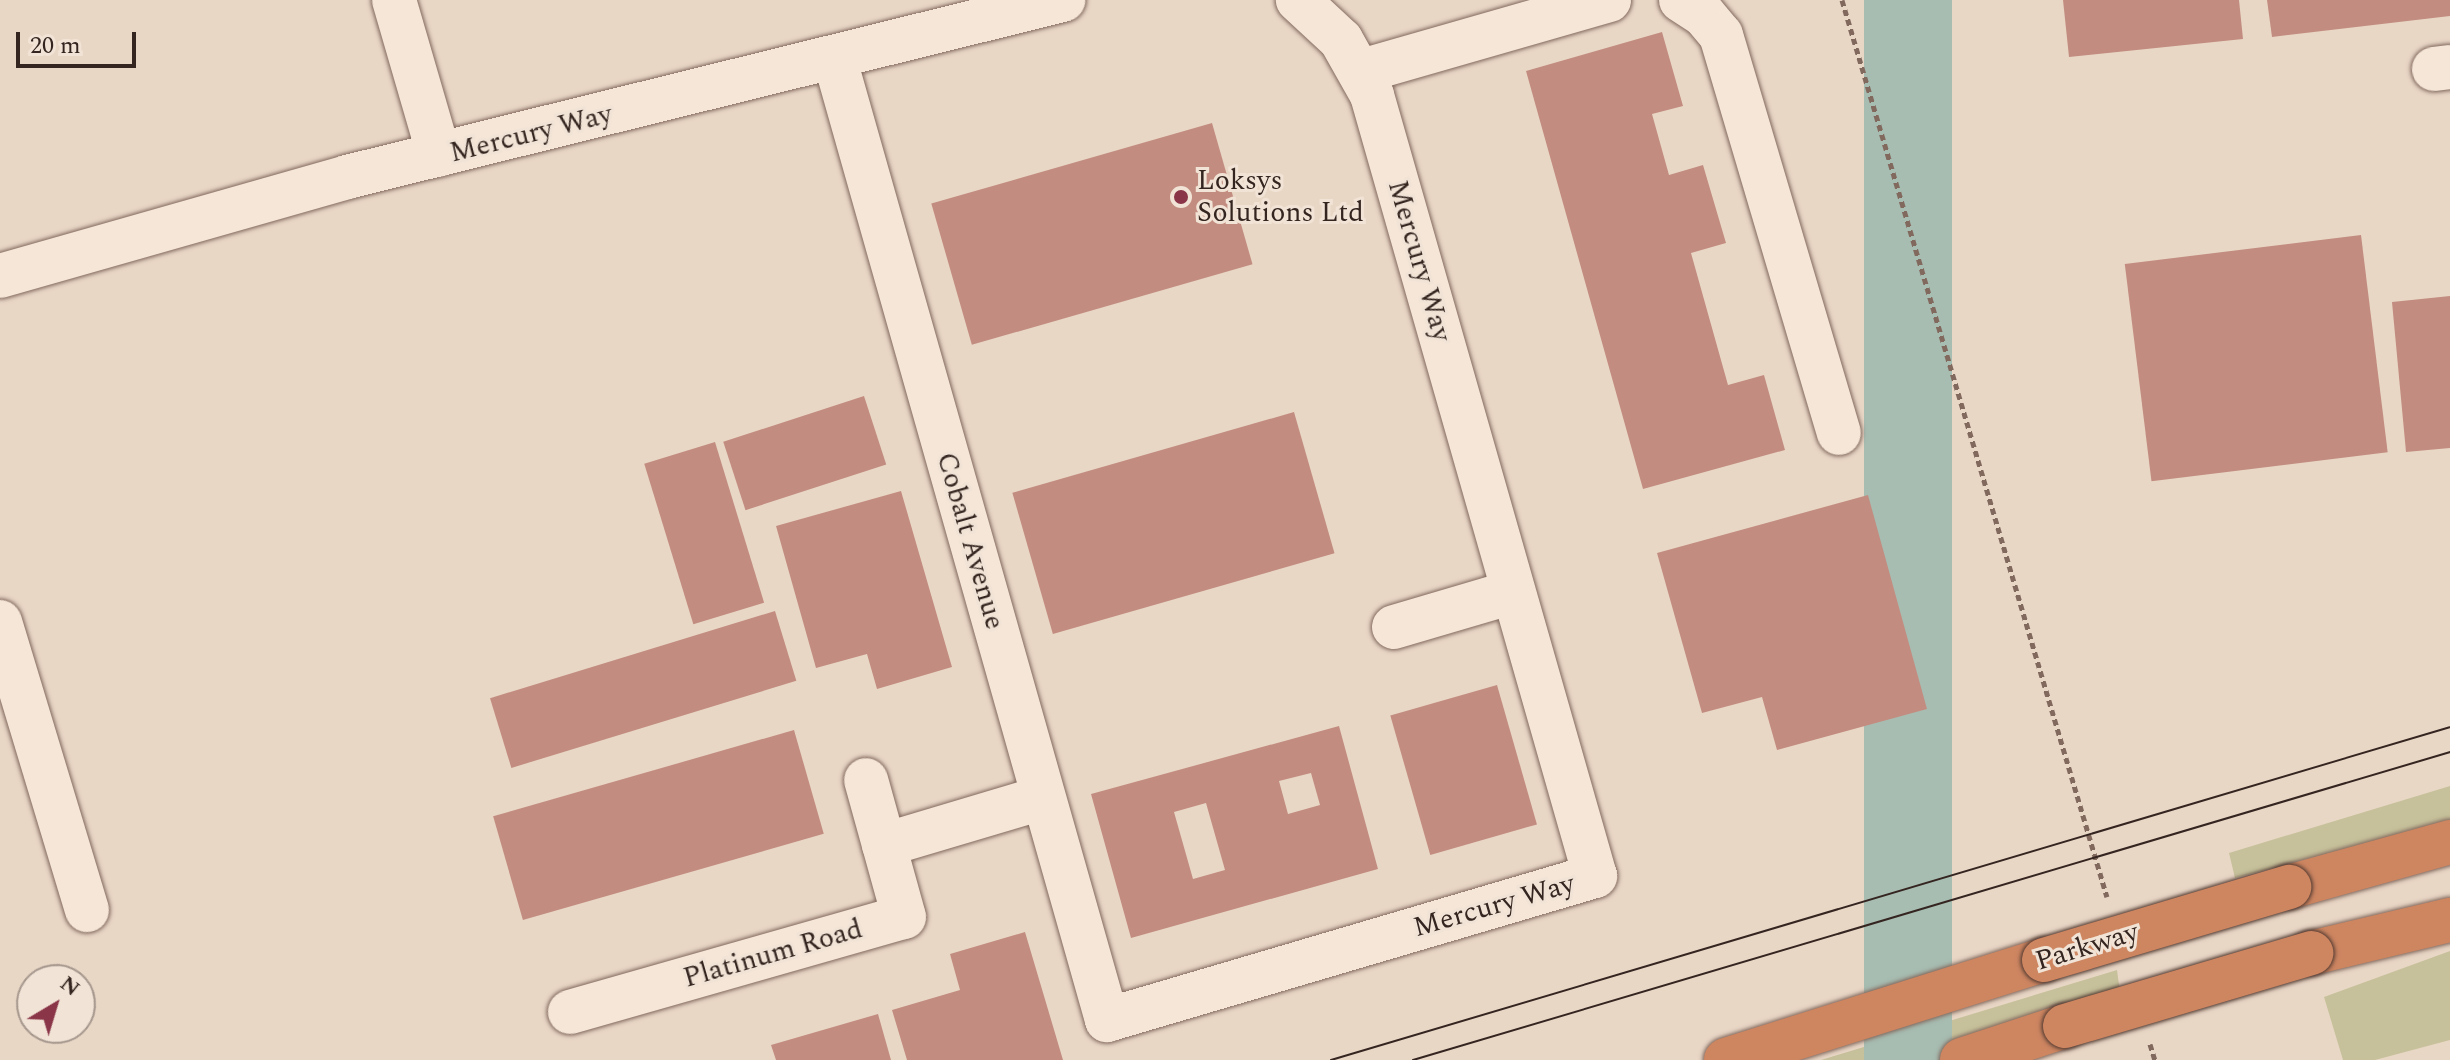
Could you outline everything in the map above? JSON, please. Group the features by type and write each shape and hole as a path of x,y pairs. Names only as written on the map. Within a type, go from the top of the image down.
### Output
{"highway":[{"name":"Parkway","path":"1726,1060 2044,960 2450,842"},
{"path":"1962,1060 2311,953 2450,920"}],"street":[{"path":"394,0 439,155"},
{"name":"Mercury Way","path":"0,276 347,177 835,60 1063,0"},
{"name":"Mercury Way","path":"1107,1020 1595,876 1362,71 1341,40 1298,0"},
{"path":"1362,71 1609,0"},
{"path":"1681,0 1704,15 1721,35 1839,433"},
{"name":"Cobalt Avenue","path":"835,60 1107,1020"},
{"path":"1394,627 1513,592"},
{"path":"0,622 87,910"},
{"name":"Platinum Road","path":"570,1012 904,917 866,780"},
{"path":"884,845 1042,798"}],"path":[{"path":"1842,0 2110,909"},
{"path":"2146,1031 2155,1060"}],"shaded area":[{"path":"1864,0 1952,0 1952,1060 1864,1060"},
{"path":"2450,786 2450,821 2235,878 2229,853"},
{"path":"2450,951 2450,1040 2375,1060 2343,1060 2324,997"},
{"path":"2117,970 2120,992 1899,1060 1821,1060"}],"pier":[{"path":"2187,794 2202,847 2113,873 2098,820"},
{"path":"2206,861 2252,1021 2163,1046 2118,886"}],"building":[{"path":"2063,0 2239,0 2243,39 2069,57"},
{"path":"2267,0 2450,0 2450,16 2272,37"},
{"path":"1662,32 1683,106 1652,114 1669,175 1703,165 1726,243 1691,253 1728,385 1764,375 1785,450 1643,489 1526,71"},
{"path":"1212,123 1253,264 972,345 931,203"},
{"path":"2361,235 2388,452 2151,481 2125,264"},
{"path":"2450,296 2450,448 2406,452 2392,302"},
{"path":"864,396 886,464 745,510 723,442"},
{"path":"1294,412 1335,553 1053,634 1012,493"},
{"path":"715,442 764,603 693,624 644,464"},
{"path":"901,491 952,667 877,689 867,654 816,668 776,526"},
{"path":"1868,495 1927,709 1777,750 1762,697 1702,713 1657,553"},
{"path":"775,611 796,681 511,768 490,698"},
{"path":"1497,685 1537,824 1430,855 1390,716"},
{"path":"1339,726 1378,869 1131,938 1091,794","holes":["1311,773 1320,805 1288,814 1279,781","1206,803 1225,870 1193,879 1174,812"]},
{"path":"794,730 824,834 523,920 493,816"},
{"path":"1025,932 1063,1060 907,1060 892,1010 960,990 950,954"},
{"path":"878,1014 891,1060 776,1060 771,1045"}],"tram line":[{"path":"1331,1060 2450,727"},
{"path":"1413,1060 2450,752"}],"place":[{"name":"Loksys Solutions Ltd","path":"1181,197"}]}
